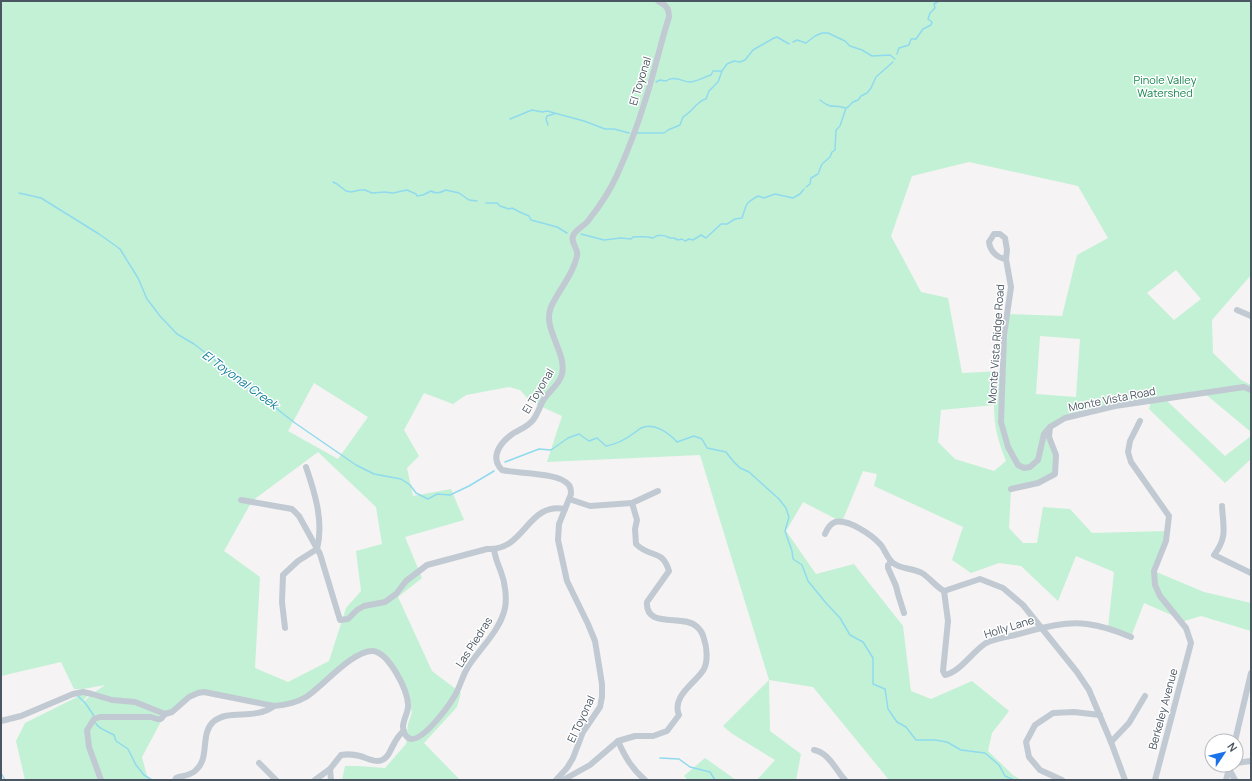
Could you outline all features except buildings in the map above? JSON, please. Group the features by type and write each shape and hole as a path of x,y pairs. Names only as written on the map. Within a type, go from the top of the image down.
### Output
{"street":[{"name":"El Toyonal","path":"556,780 567,768 573,758 583,732 600,707 602,697 602,684 595,641 567,581 558,540 559,524 571,490 569,485 558,478 502,470 498,466 496,457 498,450 507,438 533,420 544,398 558,383 562,376 562,362 551,325 550,315 552,307 569,276 578,253 572,238 588,220 617,175 645,102 669,17 669,9 658,1"},
{"name":"Monte Vista Ridge Road","path":"1006,260 1011,287 1004,335 1000,422 1008,447 1018,465 1024,468 1030,467 1038,460 1044,434 1050,427"},
{"path":"1237,310 1251,316"},
{"name":"Monte Vista Road","path":"1050,427 1065,418 1115,406 1244,387 1251,390"},
{"name":"Berkeley Avenue","path":"1140,421 1130,441 1128,452 1131,462 1169,516 1166,541 1154,571 1155,585 1160,596 1186,628 1191,643 1155,780"},
{"path":"1011,489 1038,483 1055,474 1056,455 1049,437 1050,427"},
{"path":"285,628 282,602 284,575 298,560 317,549 320,537 315,492 306,467"},
{"path":"569,499 590,506 632,503 658,491"},
{"path":"241,500 292,509 303,522 320,554 340,620 348,619 357,610 364,606 385,602 396,594 406,580 427,565 434,562 507,545 516,539 542,511 555,507 564,508"},
{"path":"563,780 590,765 618,741 635,736 653,736 667,731 679,715 678,708 681,696 688,685 700,675 705,665 706,657 704,639 697,626 689,622 661,620 649,612 647,602 669,571 663,558 645,551 636,544 634,529 638,520 632,503"},
{"path":"1222,506 1224,535 1220,547 1214,555 1251,573"},
{"path":"825,534 828,527 835,522 842,522 857,527 873,537 882,546 893,564 922,573 938,588 944,590 980,579 1003,588 1023,605 1043,628 1089,690 1125,780"},
{"name":"Las Piedras","path":"404,731 406,736 410,739 418,737 438,719 454,698 467,668 500,622 505,605 504,588 502,573 495,557 494,549"},
{"path":"892,562 888,565 888,568 896,586 904,613"},
{"name":"Holly Lane","path":"944,590 948,621 942,671 945,675 952,674 975,650 987,642 1043,628 1065,624 1087,624 1108,628 1131,637"},
{"path":"1,721 21,716 73,694 83,692 112,700 135,702 165,714 172,712 189,696 204,692 274,706 286,705 306,697 353,658 366,652 372,651 378,653 388,661 397,674 407,696 409,705 403,727 404,731 400,734 383,761 376,762 350,754 341,755 330,768 316,780"},
{"path":"1237,733 1251,673"},
{"path":"1111,742 1130,723 1145,696"},
{"path":"175,780 176,778 196,771 201,764 207,733 213,722 223,716 252,714 267,711 274,706"},
{"path":"1062,780 1040,770 1029,757 1026,742 1035,725 1053,713 1074,712 1100,715"},
{"path":"101,780 89,747 87,730 94,719 151,717 157,720 162,719 165,714"},
{"path":"618,741 635,772 645,780"},
{"path":"814,750 828,757 845,780"},
{"path":"259,763 276,780"},
{"path":"330,768 331,780"}],"green space":[{"name":"Pinole Valley Watershed","path":"1,1 1251,1 1251,275 1212,320 1213,353 1241,380 1251,385 1251,432 1204,393 1165,399 1225,456 1251,436 1251,459 1225,483 1149,409 1151,401 1065,418 1050,427 1056,455 1055,474 1038,483 1011,489 1009,528 1023,543 1037,543 1043,507 1070,509 1092,533 1167,531 1154,571 1204,592 1251,603 1251,631 1201,616 1181,622 1176,617 1144,603 1131,637 1108,628 1114,572 1076,556 1058,601 1021,566 999,563 971,573 952,560 963,527 874,486 877,474 863,471 842,522 803,502 786,531 816,574 854,564 903,626 911,691 931,699 972,681 1009,711 992,733 988,751 1013,775 1021,780 889,780 813,687 769,680 700,455 547,462 562,416 531,402 520,390 509,387 466,395 453,404 424,393 404,430 419,456 407,468 413,496 451,489 464,520 405,537 422,578 398,597 432,671 461,693 457,707 424,743 460,780 342,780 345,766 385,768 406,744 408,724 412,712 403,686 378,653 358,655 322,685 286,705 198,693 165,714 142,757 148,780 25,780 16,741 25,723 81,695 88,695 80,705 105,685 74,689 61,662 1,676","holes":["969,162 1078,186 1108,238 1077,255 1062,316 1007,314 1003,371 962,373 948,298 921,292 891,236 912,176","1176,270 1201,299 1174,320 1147,293","1040,336 1080,339 1076,397 1036,394","314,383 368,417 338,459 288,431","994,405 997,434 1006,461 994,471 955,459 938,442 941,410","318,452 376,507 382,544 356,551 361,591 346,608 329,661 288,682 255,668 260,577 224,551 252,501"]},
{"path":"769,680 770,731 801,754 796,780 757,780 775,760 731,733 723,726"},
{"path":"705,758 736,780 688,780 684,776"}],"waterway":[{"path":"505,1 514,1"},
{"path":"897,54 899,48 909,45 911,39 916,39 923,29 931,25 932,22 928,19 930,13 935,8 934,4 939,1"},
{"path":"793,42 797,40 806,43 815,36 822,33 828,33 845,41 850,46 862,50 872,56 890,55 895,59"},
{"path":"637,133 664,133 680,125 683,117 700,102 706,99 709,91 718,82 722,71 727,64 734,61 740,62 745,60 753,50 777,37 789,44"},
{"path":"806,187 810,184 811,178 818,174 822,164 835,150 836,130 840,126 846,108 867,93 876,77 893,62"},
{"path":"656,82 660,80 666,81 669,79 678,79 690,82 711,75 713,71 721,71"},
{"path":"820,100 830,106 845,108"},
{"path":"510,119 532,110 542,112 547,111 584,121 605,129 614,129 629,133"},
{"path":"548,125 546,119 547,116 554,114"},
{"path":"333,182 346,191 351,192 365,190 372,193 393,193 407,190 416,194 417,196 431,191 438,193 446,190 459,193 469,200 477,201"},
{"path":"581,234 604,240 621,238 631,239 633,237 653,238 662,235 685,241 689,239 693,240 701,235 706,238 721,224 727,224 735,219 742,218 747,205 758,196 764,198 775,194 793,198 800,194 804,189"},
{"name":"El Toyonal Creek","path":"19,193 41,198 99,234 120,249 138,278 147,299 177,334 194,344 295,423 356,465 374,474 401,479 410,485 416,493 428,499 437,494 450,495 494,471"},
{"path":"486,203 497,203 500,206 509,209 512,208 529,216 531,220 557,227 567,233"},
{"name":"El Toyonal Creek","path":"505,462 539,449 551,450 568,438 579,434 589,441 597,438 606,446 624,440 640,428 651,426 661,429 677,442 694,436 702,439 707,448 726,452 740,468 749,472 779,499 786,508 789,517 785,531 792,551 793,559 802,565 808,581 840,618 850,635 863,642 873,658 873,684 885,689 888,709 897,722 906,727 916,740 935,740 947,742 961,750 985,753 999,765 1005,776 1014,780"},
{"name":"El Toyonal Creek","path":"78,696 86,704 94,716"},
{"name":"El Toyonal Creek","path":"95,722 100,728 114,735 116,741 128,749 136,765 144,775 152,780"},
{"path":"660,758 679,759 690,767 710,772 715,780"},
{"name":"El Toyonal Creek","path":"1,773 5,780"}]}
